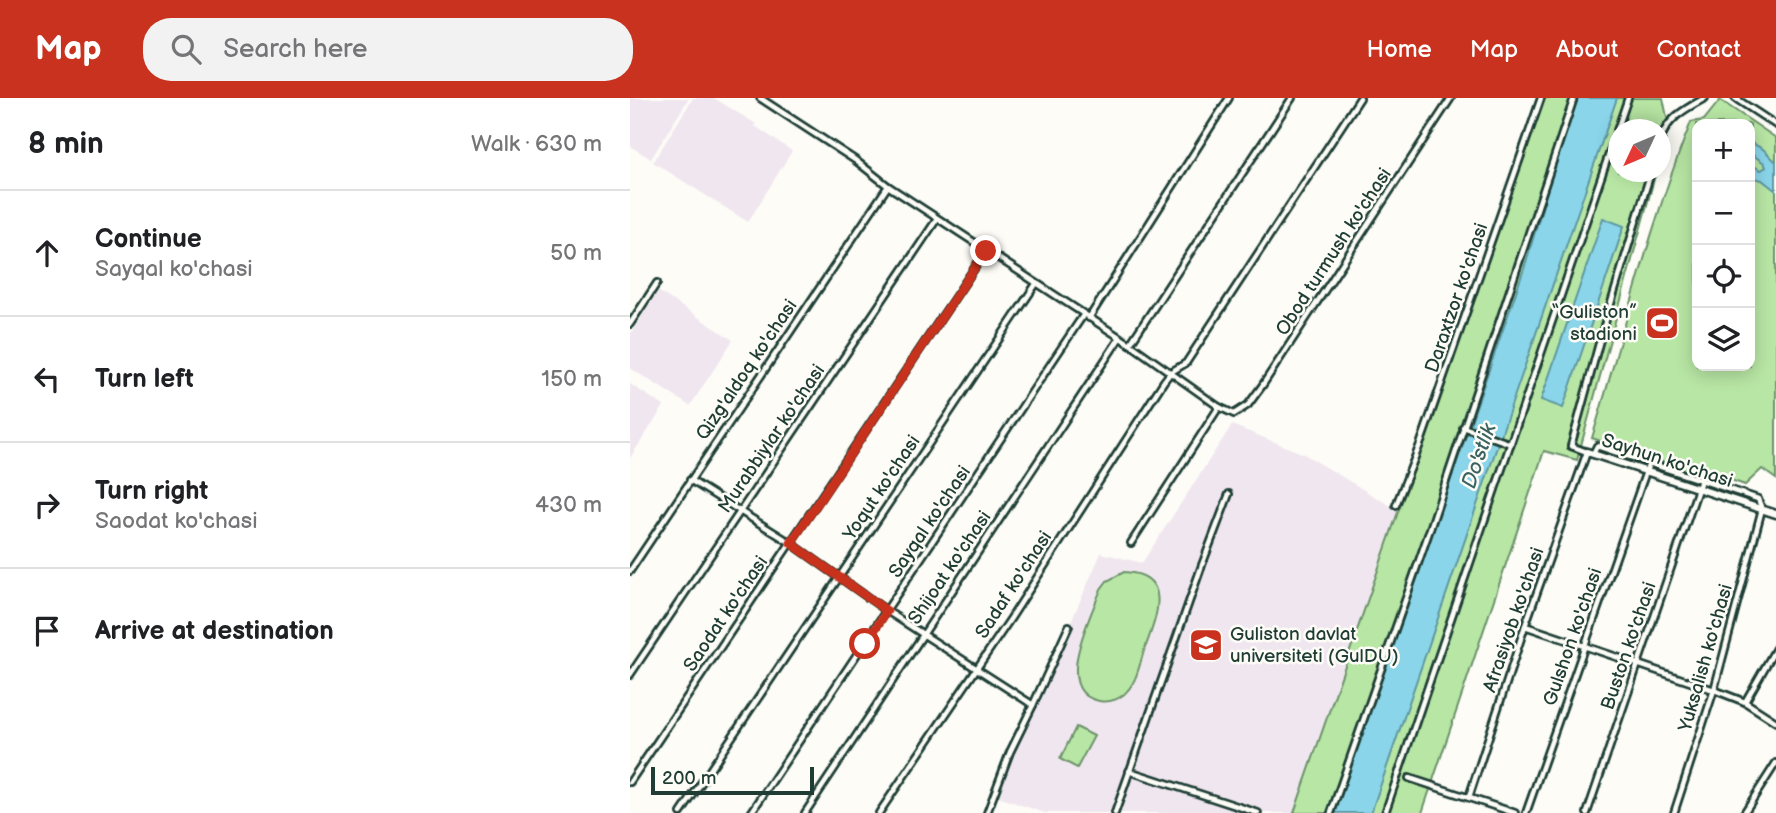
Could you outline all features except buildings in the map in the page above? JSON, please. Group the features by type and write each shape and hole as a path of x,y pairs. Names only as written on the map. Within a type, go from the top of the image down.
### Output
{"street":[{"path":"760,98 855,160 937,219 1130,344 1219,407 1131,543"},
{"path":"1086,316 1229,98"},
{"path":"1130,344 1292,98"},
{"path":"1171,372 1186,363 1360,98"},
{"name":"Obod turmush ko'chasi","path":"1219,407 1234,414 1248,405 1451,98"},
{"name":"Daraxtzor ko'chasi","path":"1396,505 1421,442 1541,98"},
{"path":"1331,813 1574,98"},
{"path":"1385,813 1628,98"},
{"path":"1671,121 1683,110 1705,98"},
{"path":"1735,98 1776,125"},
{"path":"1648,182 1571,446 1590,453 1597,446 1701,480 1758,499 1762,509"},
{"name":"Qizg'aldoq ko'chasi","path":"630,571 888,186"},
{"name":"Murabbiylar ko'chasi","path":"630,675 937,219"},
{"name":"Saodat ko'chasi","path":"630,782 986,251"},
{"path":"630,324 657,283"},
{"name":"Yoqut ko'chasi","path":"681,813 1036,284"},
{"name":"Sayqal ko'chasi","path":"751,813 1086,316"},
{"name":"Shijoat ko'chasi","path":"804,813 1119,339"},
{"name":"Sadaf ko'chasi","path":"879,813 1171,372"},
{"path":"1463,427 1511,444"},
{"name":"Sayhun ko'chasi","path":"1590,453 1776,514"},
{"name":"Afrasiyob ko'chasi","path":"1469,797 1525,626 1590,453"},
{"name":"Gulshon ko'chasi","path":"1526,813 1649,463"},
{"name":"Buston ko'chasi","path":"1587,813 1701,480"},
{"path":"690,481 791,543 887,611 1033,705"},
{"path":"1115,813 1229,494"},
{"name":"Yuksalish ko'chasi","path":"1674,813 1714,690 1762,509"},
{"path":"987,813 1010,752 1069,626"},
{"path":"1525,626 1714,690 1745,702 1776,722"},
{"path":"1745,702 1776,648"},
{"path":"1744,813 1776,763"},
{"path":"1129,771 1258,813"},
{"path":"1409,778 1515,813"}],"shaded area":[{"path":"630,98 689,98 651,159 630,146"},
{"path":"693,98 714,98 792,151 748,222 653,162"},
{"path":"658,291 733,340 690,406 630,368 630,335"},
{"path":"630,384 664,406 630,458"},
{"name":"Guliston davlat universiteti (GulDU)","path":"1232,425 1304,454 1399,511 1294,813 1045,813 995,796 1101,553 1142,563"}],"green space":[{"path":"1541,98 1663,98 1667,119 1608,119 1608,182 1653,182 1577,460 1544,451 1422,813 1294,813"},
{"name":"“Guliston” stadioni","path":"1720,100 1748,119 1705,119"},
{"name":"“Guliston” stadioni","path":"1691,122 1692,371 1755,371 1755,124 1776,138 1776,479 1762,469 1745,485 1700,469 1688,471 1592,438 1650,239"},
{"path":"1124,572 1140,575 1151,581 1158,601 1156,613 1131,686 1115,700 1099,701 1085,695 1078,684 1078,652 1101,589 1107,581"},
{"path":"1076,727 1094,736 1077,768 1060,759"}],"water":[{"name":"Do'stlik","path":"1575,98 1617,98 1371,813 1335,813 1524,269"},
{"path":"1755,145 1776,162 1776,191 1762,180 1755,178 1755,167 1761,170 1766,167 1755,157"},
{"path":"1603,218 1624,226 1563,408 1541,400"}],"place":[{"name":"“Guliston” stadioni","path":"1662,323"},
{"name":"Guliston davlat universiteti (GulDU)","path":"1206,645"}],"route":[{"path":"865,644 887,611 791,543 986,251"}]}
